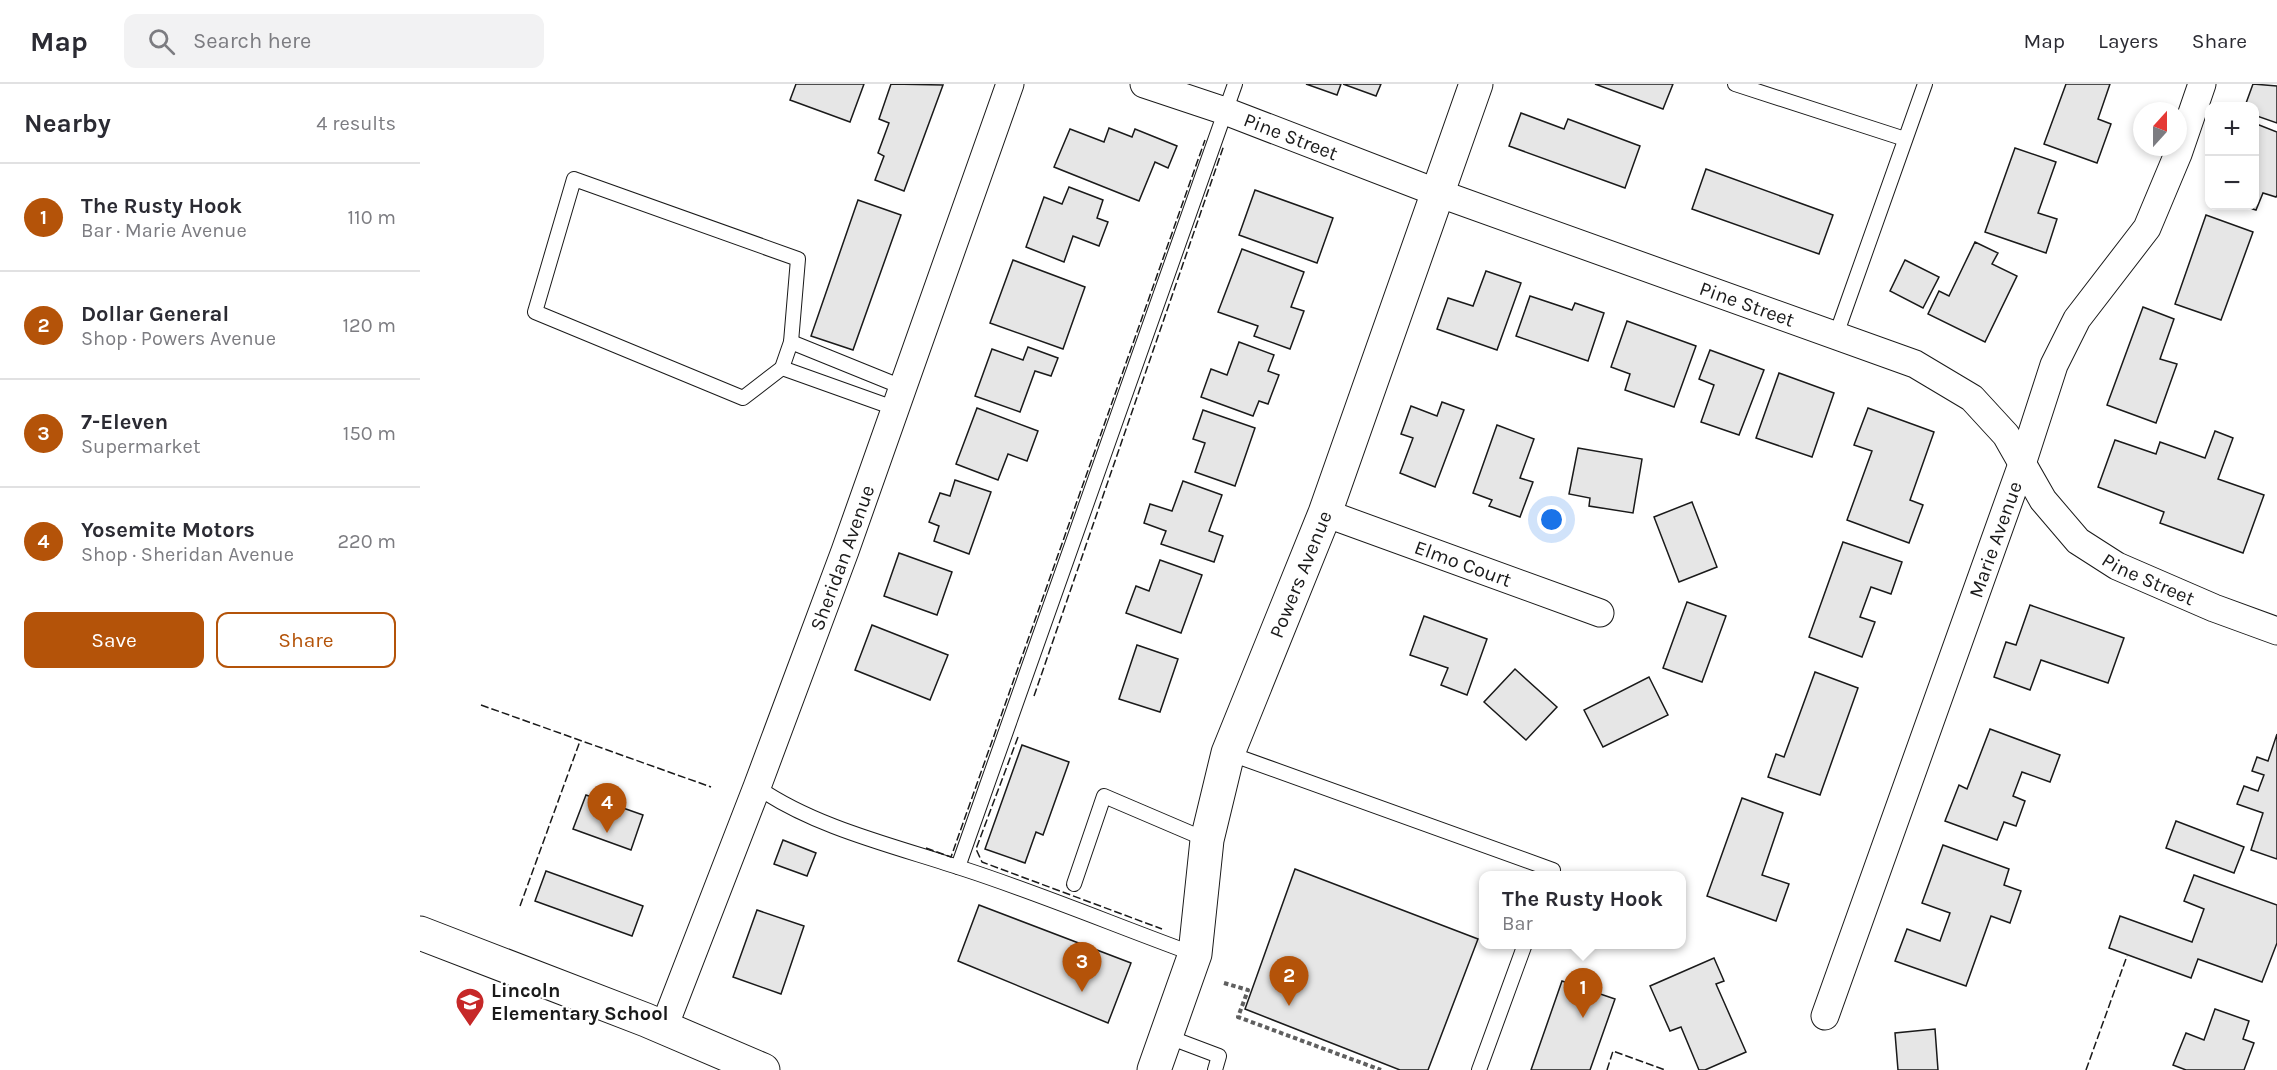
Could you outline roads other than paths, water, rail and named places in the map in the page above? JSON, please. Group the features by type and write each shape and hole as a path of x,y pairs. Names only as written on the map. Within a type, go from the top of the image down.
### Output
{"street":[{"name":"Sheridan Avenue","path":"664,1027 841,562 1010,84"},
{"name":"Pine Street","path":"1144,84 1225,111 1438,193 1915,364 1972,398 2006,435 2043,500 2078,541 2118,566 2214,608 2277,631"},
{"name":"Powers Avenue","path":"1154,1070 1195,954 1207,840 1228,753 1325,513 1476,84"},
{"name":"Marie Avenue","path":"1825,1016 2022,464 2054,365 2077,319 2147,228 2178,154 2202,84"},
{"name":"Elmo Court","path":"1325,513 1600,613"},
{"path":"420,933 664,1027 764,1070"}],"lane":[{"path":"958,867 1235,84"},
{"path":"1735,84 1905,139"},
{"path":"1836,335 1925,84"},
{"path":"574,179 798,258 791,342 782,368 743,398 535,312 574,179"},
{"path":"791,342 898,398"},
{"path":"782,368 898,398"},
{"path":"1228,753 1553,871"},
{"path":"757,787 785,806 890,847 958,867 1195,954"},
{"path":"1074,885 1104,796 1207,840"},
{"path":"1479,1070 1524,949"},
{"path":"1166,1036 1219,1056 1215,1070"}],"place":[{"name":"Yosemite Motors","path":"607,833"},
{"name":"7-Eleven","path":"1082,992"},
{"name":"Dollar General","path":"1289,1006"},
{"name":"The Rusty Hook","path":"1583,1018"},
{"name":"Lincoln Elementary School","path":"470,1028"}]}
